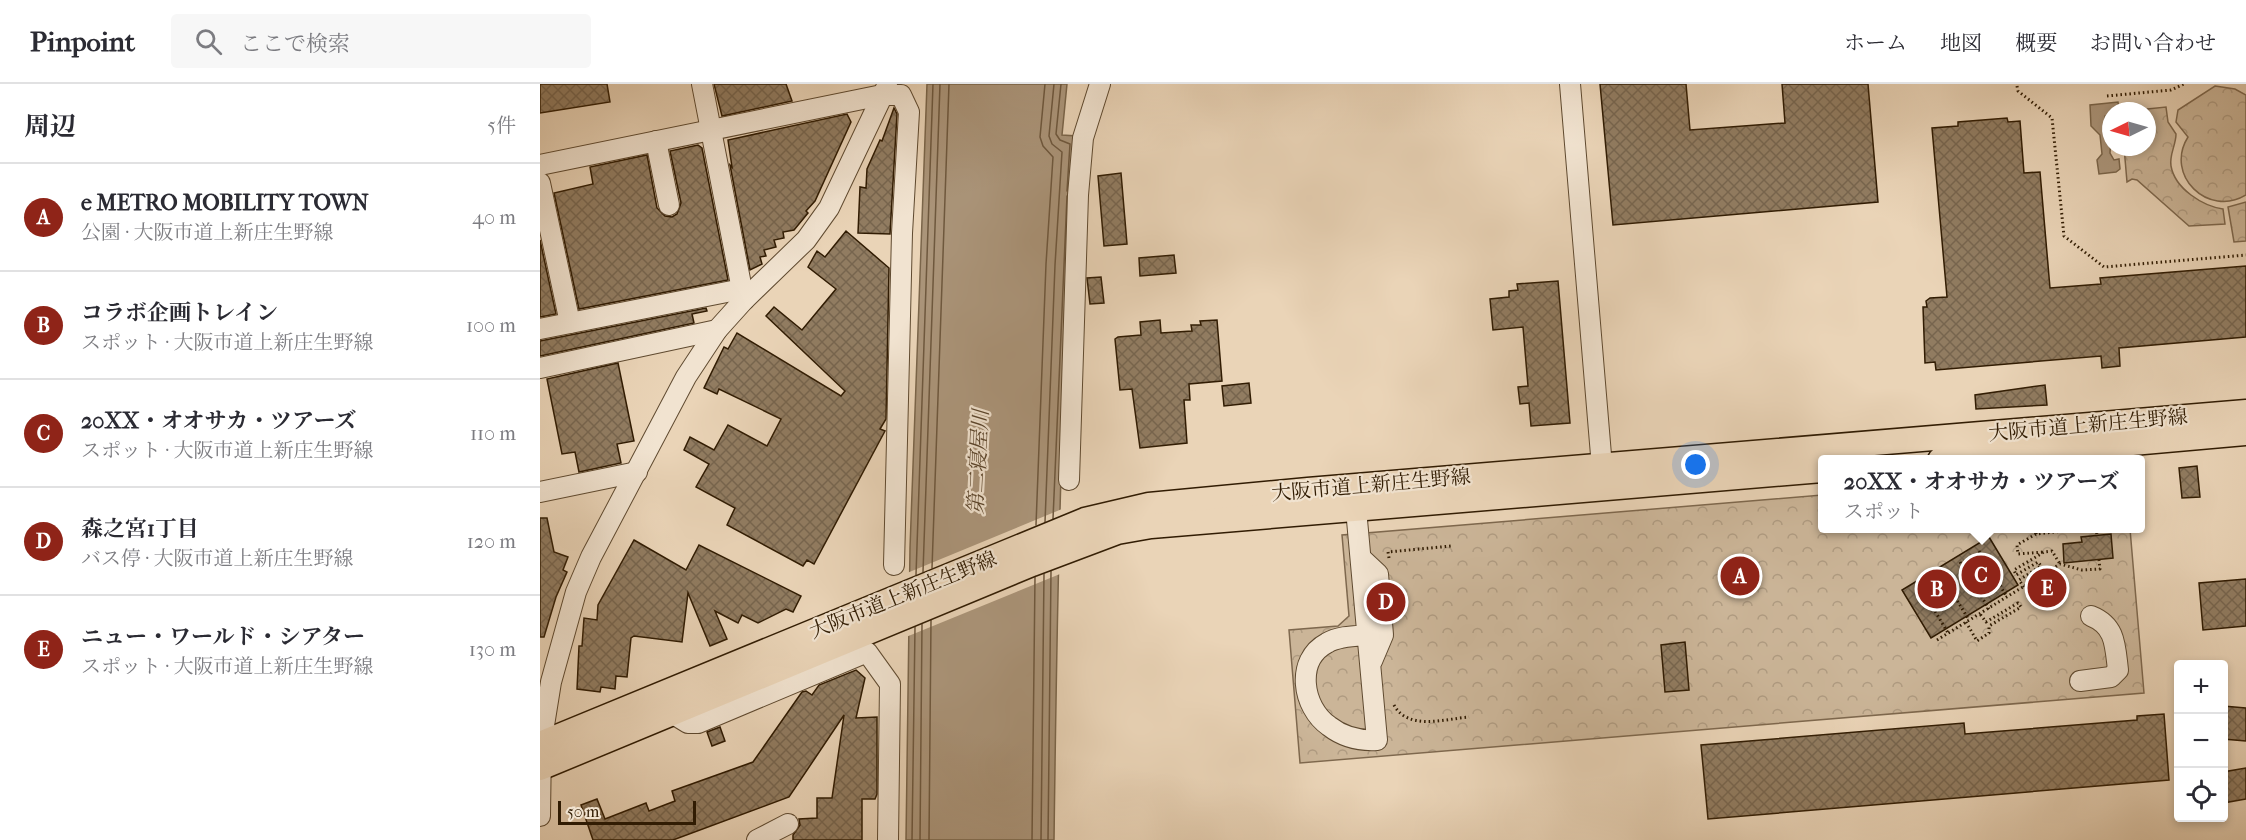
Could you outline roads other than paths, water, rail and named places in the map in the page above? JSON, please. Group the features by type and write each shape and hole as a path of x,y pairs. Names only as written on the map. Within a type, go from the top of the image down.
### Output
{"main road":[{"name":"大阪市道上新庄生野線","path":"1355,498 1602,467 2246,412"},
{"name":"大阪市道上新庄生野線","path":"1987,455 2246,433"},
{"name":"大阪市道上新庄生野線","path":"541,756 694,692 1117,532 1150,515 1355,498 1818,470"},
{"name":"大阪市道上新庄生野線","path":"541,756 670,712 694,692"}],"street":[{"path":"702,84 743,295"},
{"path":"1069,480 1078,195 1083,138 1100,84"},
{"path":"1570,84 1602,467"},
{"path":"540,816 541,756 551,682 576,592 591,557 686,377 743,295 806,240 829,208 886,90"},
{"path":"540,165 712,130 886,90 902,95 909,112 902,233 894,565"},
{"path":"656,141 669,205"},
{"path":"540,183 570,323"},
{"path":"540,329 743,295"},
{"path":"540,368 717,330"},
{"path":"540,492 637,472"},
{"path":"1355,498 1362,559 1377,740 1361,741 1327,726 1310,702 1305,685 1311,659 1318,648 1329,641 1368,635"},
{"path":"1362,559 1378,574 1383,635 1371,664"},
{"path":"2080,681 2111,677 2118,670 2114,639 2109,628 2102,621 2091,616"},
{"path":"670,712 688,723 698,723 867,652 890,684 888,840"},
{"path":"757,840 788,824"}],"water":[{"name":"第二寝屋川","path":"927,84 1067,84 1062,135 1077,136 1063,400 1054,840 906,840 910,548"},
{"path":"2102,104 2102,154 2100,135 2091,126 2090,105"},
{"path":"2102,154 2102,156 2112,156 2114,160 2119,159 2120,169 2116,172 2099,174 2097,160"}],"place":[{"name":"20XX・オオサカ・ツアーズ","path":"1981,575"},
{"name":"e METRO MOBILITY TOWN","path":"1740,576"},
{"name":"ニュー・ワールド・シアター","path":"2047,588"},
{"name":"コラボ企画トレイン","path":"1937,589"},
{"name":"森之宮1丁目","path":"1386,602"}]}
